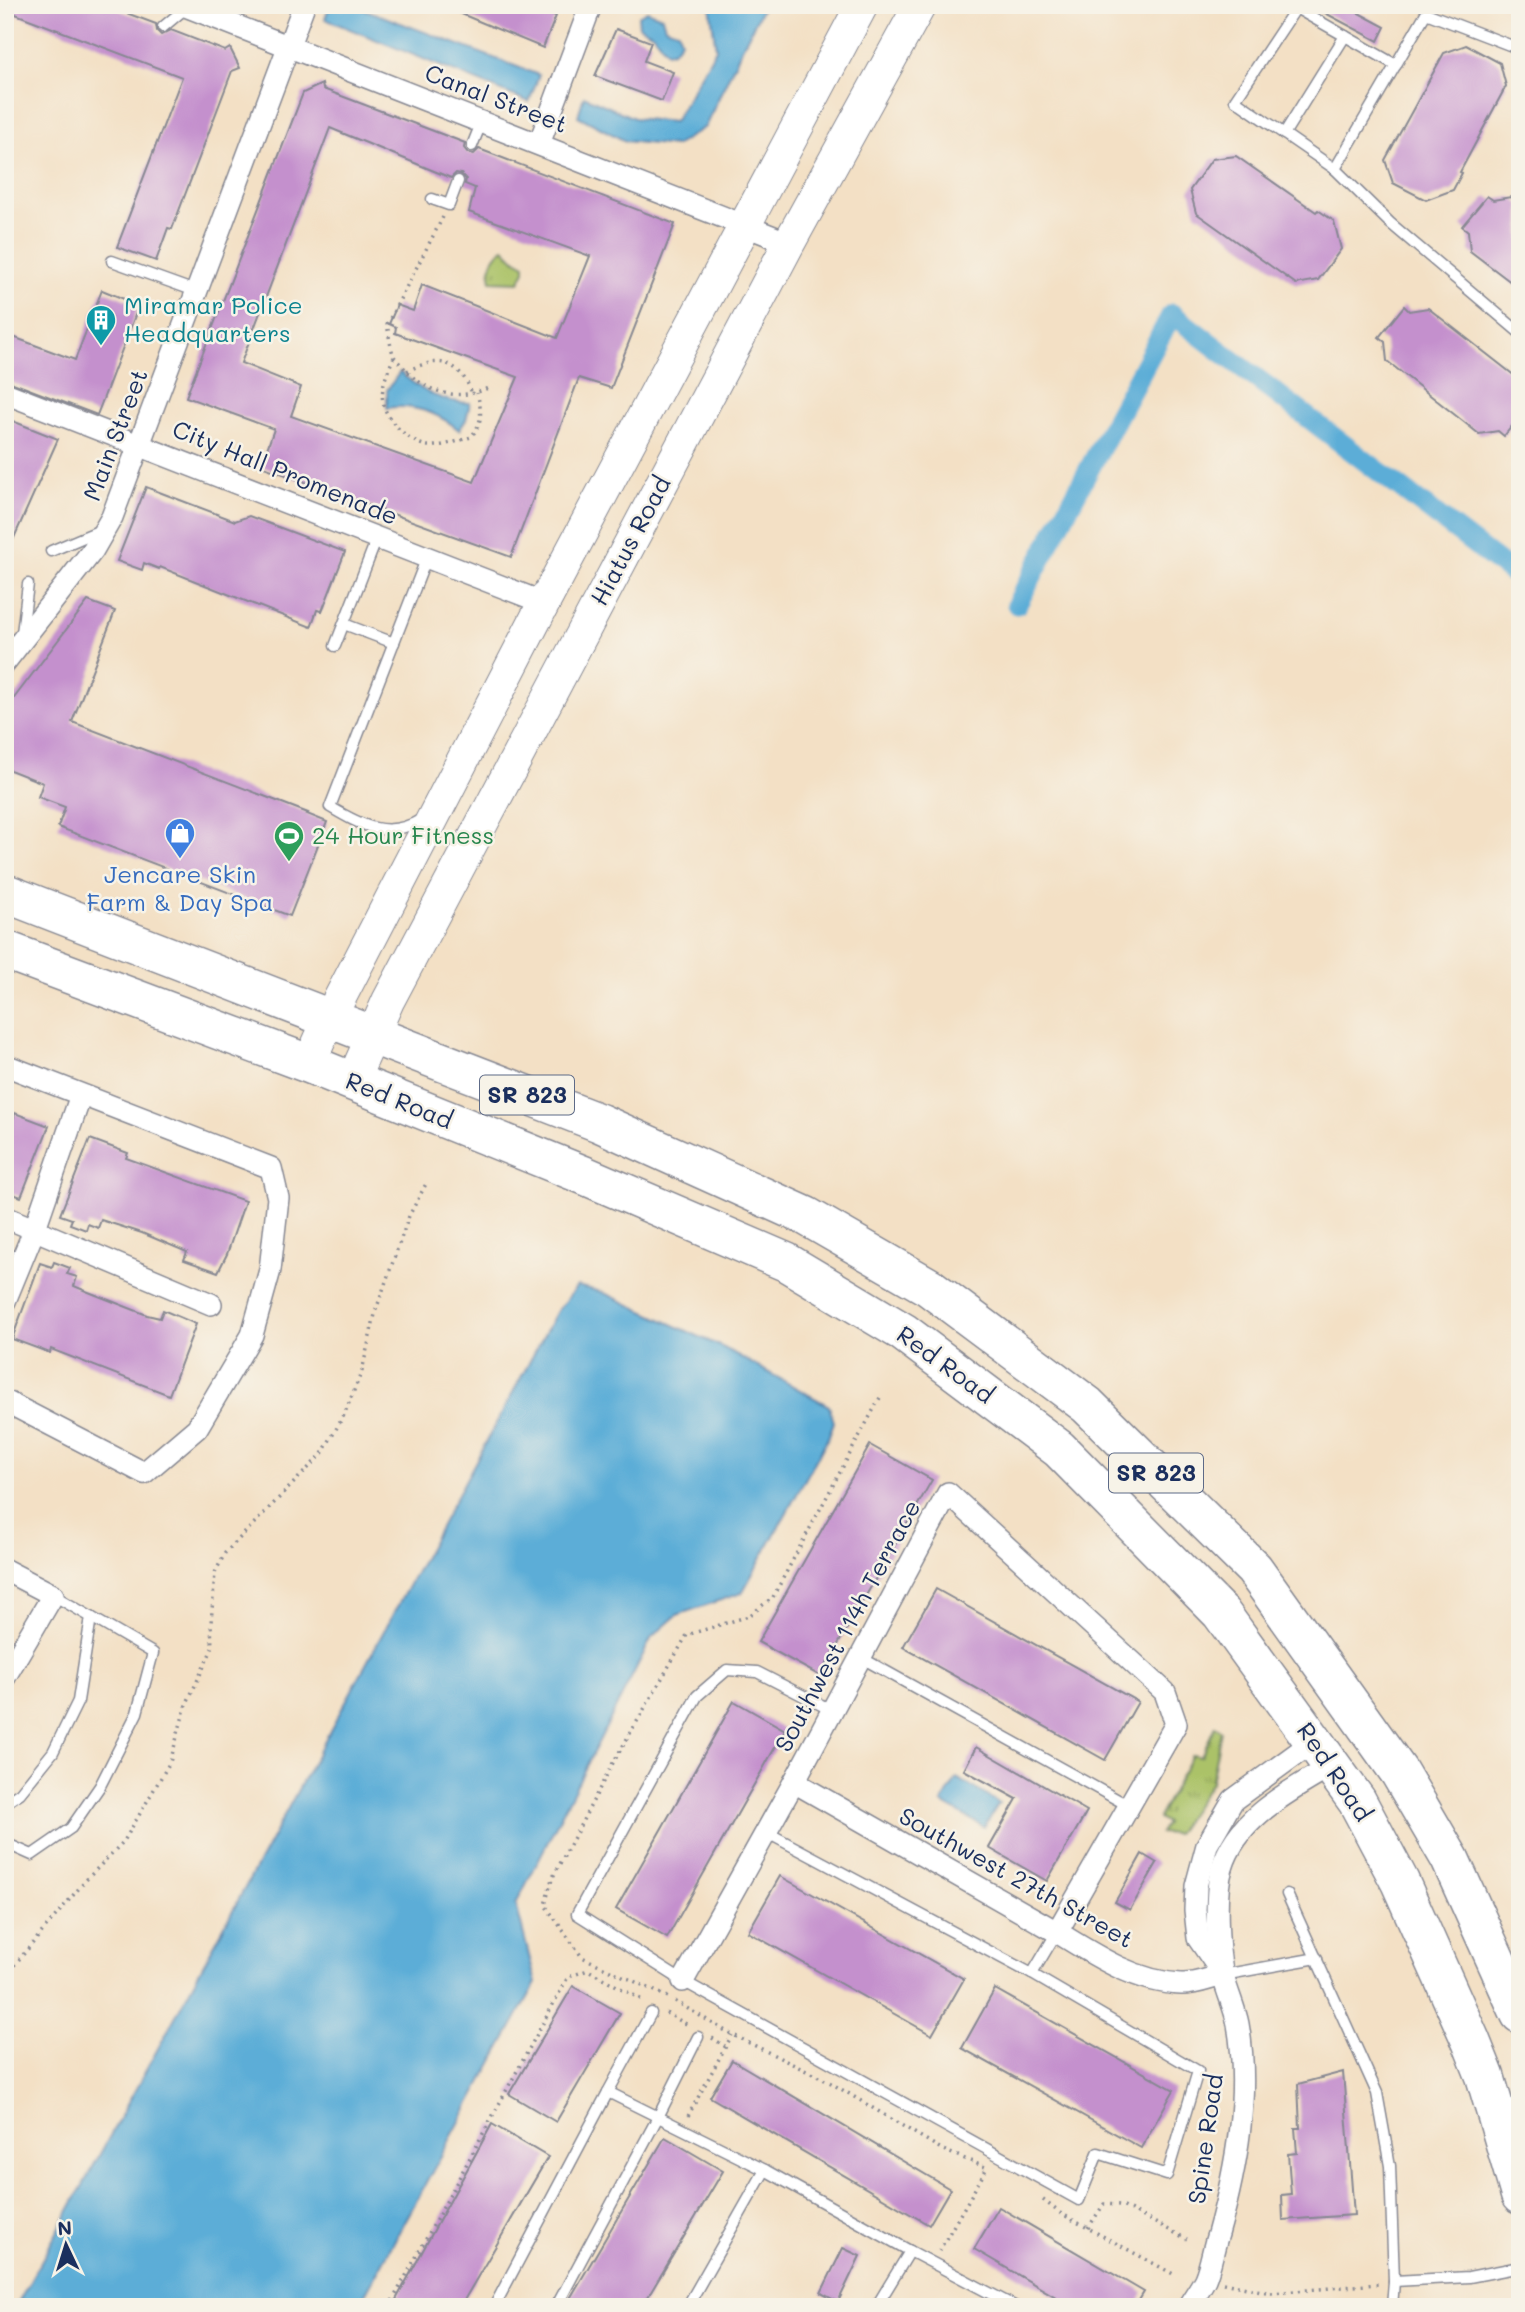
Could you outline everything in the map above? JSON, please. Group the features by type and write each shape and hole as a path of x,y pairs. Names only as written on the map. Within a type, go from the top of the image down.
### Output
{"highway":[{"name":"Red Road","path":"5,893 600,1123 793,1210 929,1287 1087,1405 1254,1569 1399,1772 1450,1859 1516,2005"},
{"name":"Red Road","path":"5,950 352,1082 586,1176 786,1262 903,1332 1059,1449 1221,1613 1357,1801 1400,1882 1471,2041 1485,2076 1520,2195"},
{"path":"1143,1535 1195,1554 1312,1694 1359,1715"},
{"path":"1323,1754 1385,1793 1440,1895 1477,1972 1516,2005"}],"main road":[{"name":"Hiatus Road","path":"309,1065 329,1019 544,603 862,5"},
{"name":"Hiatus Road","path":"352,1082 390,998 789,243 919,5"}],"street":[{"name":"Main Street","path":"5,662 93,550 112,517 304,5"},
{"name":"Canal Street","path":"185,6 744,223 789,243"},
{"path":"539,144 586,7"},
{"name":"City Hall Promenade","path":"5,393 544,603"},
{"path":"5,1066 271,1168 278,1198 270,1270 252,1335 197,1428 144,1473 5,1401"},
{"path":"5,1301 35,1228 81,1095"},
{"path":"5,1217 211,1304"},
{"name":"Southwest 114h Terrace","path":"682,1981 794,1783 948,1493 1165,1692 1176,1724 1129,1806"},
{"path":"5,1570 53,1595 5,1677"},
{"name":"Spine Road","path":"1223,1975 1198,1938 1196,1886 1207,1845 1233,1800 1323,1754"},
{"name":"Spine Road","path":"1188,2307 1205,2279 1227,2199 1243,2104 1243,2066 1238,2022 1223,1975 1218,1890 1222,1868 1230,1850 1247,1825 1323,1754"},
{"name":"Southwest 27th Street","path":"794,1783 1097,1957 1141,1976 1182,1984 1223,1975"},
{"path":"1057,1932 1129,1806"}],"lane":[{"path":"163,27 185,6"},
{"path":"1396,65 1296,8 1235,100 1335,169 1391,223 1520,332"},
{"path":"1335,169 1429,9 1520,49"},
{"path":"1284,134 1345,36"},
{"path":"472,146 482,121"},
{"path":"432,199 449,205 458,181"},
{"path":"112,261 198,292"},
{"path":"51,551 106,528"},
{"path":"335,646 377,538"},
{"path":"427,557 330,807 356,823 395,831 405,829 437,810"},
{"path":"21,642 28,584"},
{"path":"344,624 394,643"},
{"path":"5,1843 32,1855 71,1828 100,1786 137,1713 153,1653 53,1595"},
{"path":"5,1803 20,1793 53,1752 78,1701 91,1617"},
{"path":"860,1657 1129,1806"},
{"path":"766,1832 1032,1973 1198,2071 1167,2175 1098,2153 1079,2200 682,1981 577,1914 696,1696 727,1670 757,1672 833,1710"},
{"path":"1286,1894 1377,2092 1390,2166 1394,2281 1392,2307"},
{"path":"1032,1973 1057,1932"},
{"path":"1223,1975 1317,1958"},
{"path":"494,2307 653,2010"},
{"path":"556,2307 698,2037"},
{"path":"608,2092 765,2170 933,2263 993,2301 1016,2307"},
{"path":"687,2307 765,2170"},
{"path":"876,2307 910,2251"},
{"path":"1394,2281 1469,2277 1520,2267"}],"path":[{"path":"449,205 387,324 394,357 426,387 440,393 475,393 489,387"},
{"path":"394,357 382,382 382,405 393,423 408,438 426,446 471,438 480,425 482,411 475,393 460,370 449,363 435,362 407,371"},
{"path":"5,1976 86,1880 124,1841 170,1762 186,1705 212,1649 215,1573 225,1553 322,1454 344,1415 362,1371 376,1310 409,1216 427,1182"},
{"path":"882,1394 773,1597 749,1616 687,1635 552,1879 544,1905 582,1957 663,1994 732,2035 831,2083 943,2150 987,2168 933,2263"},
{"path":"389,2307 568,1977 587,1970 653,2010"},
{"path":"666,2012 725,2046"},
{"path":"681,2128 732,2035"},
{"path":"1041,2198 1060,2213 1175,2275"},
{"path":"1088,2228 1104,2204 1120,2205 1187,2239"},
{"path":"1205,2279 1271,2293 1394,2281"}],"green space":[{"path":"504,248 525,265 519,282 491,281 492,262"},
{"path":"1215,1726 1221,1731 1211,1782 1176,1834 1160,1833 1166,1823 1158,1818 1192,1755 1201,1757"}],"water":[{"path":"330,5 353,5 539,75 529,102 325,19"},
{"path":"710,5 764,5 705,127 675,146 625,141 578,116 584,96 634,118 674,122 716,49"},
{"path":"647,11 662,17 665,27 678,31 681,41 673,51 667,52 653,34 639,26 638,16"},
{"path":"400,372 432,395 450,401 470,403 466,420 459,430 425,411 407,407 387,408 387,390"},
{"path":"577,1286 602,1292 726,1349 829,1406 834,1422 828,1438 742,1593 677,1615 652,1637 516,1904 536,1983 358,2307 16,2307 557,1311"},
{"path":"957,1778 999,1803 984,1827 942,1803"}],"building":[{"path":"5,5 105,5 156,24 161,35 171,30 225,51 230,48 240,68 232,71 172,229 168,228 156,261 117,247 182,77 5,10"},
{"path":"440,5 528,5 556,16 543,48"},
{"path":"1310,5 1344,5 1385,27 1378,41"},
{"path":"616,29 651,42 644,61 673,72 662,101 595,76"},
{"path":"1466,45 1500,63 1506,86 1453,190 1426,200 1393,183 1385,160 1444,53"},
{"path":"322,84 323,89 465,143 464,148 468,153 474,154 479,149 675,224 611,388 579,378 511,557 261,466 274,429 186,397 303,93","holes":["330,128 451,178 456,173 461,174 466,179 465,184 475,188 469,212 590,256 557,338 422,285 413,311 397,305 389,324 396,327 395,333 518,377 474,482 291,416 301,387 241,363"]},
{"path":"1236,156 1316,212 1318,210 1334,221 1341,249 1318,280 1296,284 1196,213 1190,190 1212,159"},
{"path":"1487,196 1493,200 1511,197 1520,204 1520,289 1470,251 1468,231 1462,226"},
{"name":"Miramar Police Headquarters","path":"102,290 139,305 97,415 5,380 5,334 75,360"},
{"path":"1404,306 1409,311 1428,308 1520,380 1520,416 1504,436 1498,431 1479,434 1387,361 1385,342 1379,337"},
{"path":"5,418 58,439 5,558"},
{"path":"146,487 235,521 249,516 345,552 322,611 317,610 311,627 160,567 159,569 144,563 142,570 117,561"},
{"path":"88,601 115,611 72,722 327,822 290,916 58,827 65,807 38,797 43,783 5,768 5,710"},
{"path":"5,1113 14,1117 15,1113 49,1126 21,1197 5,1191"},
{"path":"90,1139 128,1153 126,1158 245,1201 218,1272 184,1260 187,1252 142,1233 101,1220 98,1228 88,1224 86,1230 70,1224 72,1219 60,1215"},
{"path":"54,1262 70,1268 67,1274 77,1277 74,1286 147,1315 160,1318 163,1310 196,1324 169,1395 51,1349 50,1353 12,1339 40,1263 52,1267"},
{"path":"870,1445 932,1480 820,1676 758,1642"},
{"path":"936,1589 1138,1702 1105,1760 903,1647"},
{"path":"734,1701 785,1730 667,1938 616,1909"},
{"path":"976,1747 1087,1811 1047,1881 989,1848 1017,1799 964,1770"},
{"path":"1142,1854 1157,1863 1130,1910 1115,1902"},
{"path":"780,1876 964,1979 932,2035 748,1932"},
{"path":"573,1986 620,2013 556,2122 509,2094"},
{"path":"995,1989 1174,2090 1141,2148 962,2048"},
{"path":"732,2060 950,2189 929,2225 710,2097"},
{"path":"1343,2072 1354,2215 1283,2220 1282,2195 1291,2194 1288,2154 1297,2153 1295,2128 1300,2128 1298,2084"},
{"path":"492,2124 548,2157 460,2307 392,2307"},
{"path":"665,2137 723,2171 642,2307 565,2307"},
{"path":"999,2207 1144,2292 1135,2307 1073,2307 974,2249"},
{"path":"843,2248 860,2256 838,2302 821,2293"}],"waterway":[{"path":"1017,604 1172,314 1520,579"}],"place":[{"name":"Miramar Police Headquarters","path":"101,347"},
{"name":"Jencare Skin Farm & Day Spa","path":"180,860"},
{"name":"24 Hour Fitness","path":"289,863"}]}
